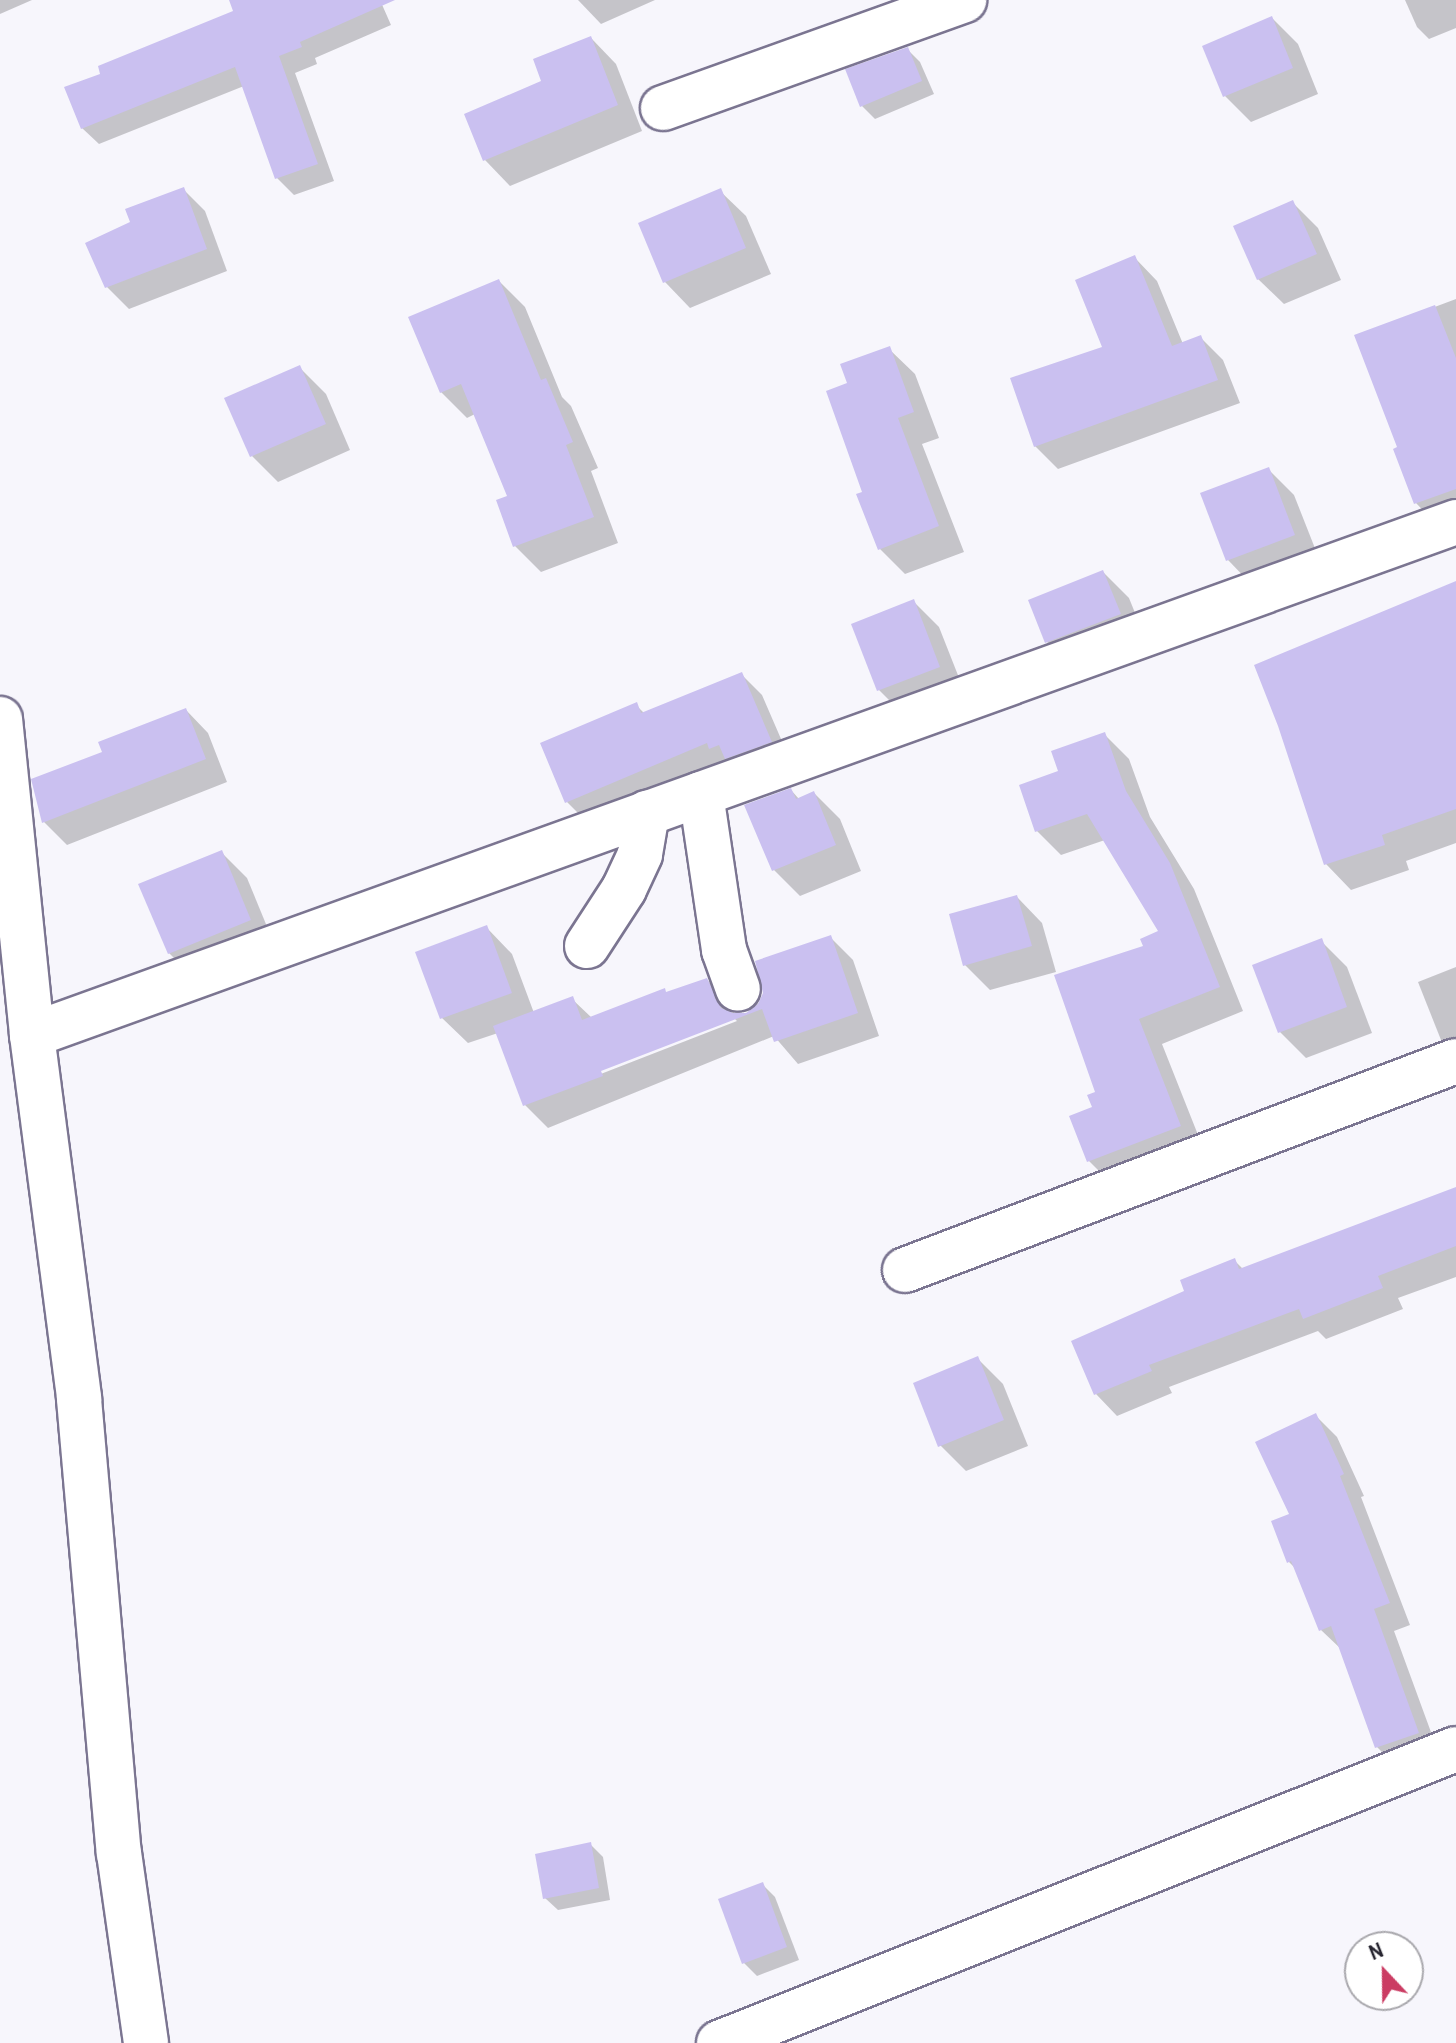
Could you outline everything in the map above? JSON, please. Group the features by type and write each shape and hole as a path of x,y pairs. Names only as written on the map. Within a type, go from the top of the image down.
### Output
{"street":[{"path":"663,108 964,0"},
{"path":"32,1035 1456,522"},
{"path":"0,719 32,1035 79,1399 119,1853 146,2043"},
{"path":"701,794 724,950 738,989"},
{"path":"587,946 624,889 640,854 647,813"},
{"path":"905,1270 1456,1061"},
{"path":"719,2043 1456,1749"}],"building":[{"path":"229,0 395,0 300,42 302,47 279,56 318,164 275,179 235,67 81,129 64,87 100,74 98,66 233,11"},
{"path":"1272,16 1293,68 1223,97 1202,46"},
{"path":"591,36 618,105 483,161 464,114 541,81 533,59"},
{"path":"908,47 922,81 860,107 845,69"},
{"path":"184,187 207,249 105,288 85,243 130,222 125,209"},
{"path":"721,188 746,248 663,283 638,223"},
{"path":"1293,200 1317,254 1257,280 1233,226"},
{"path":"1135,255 1172,346 1201,335 1218,380 1034,447 1010,378 1102,347 1075,280"},
{"path":"499,279 541,380 546,378 573,442 566,445 594,517 513,547 496,500 507,496 461,384 440,393 408,317"},
{"path":"1435,305 1456,358 1456,489 1414,504 1393,449 1397,447 1354,335"},
{"path":"890,346 914,412 898,418 939,526 878,550 856,494 862,492 826,391 847,383 840,364"},
{"path":"300,365 326,424 250,457 224,398"},
{"path":"1269,467 1295,535 1226,561 1200,493"},
{"path":"1103,570 1121,614 1045,643 1028,600"},
{"path":"1456,581 1456,809 1382,835 1385,845 1324,865 1278,726 1254,665"},
{"path":"914,599 940,667 877,691 851,624"},
{"path":"742,672 772,742 725,759 719,745 709,749 707,743 565,803 540,743 637,702 641,713"},
{"path":"186,708 206,759 42,823 31,779 102,752 98,742"},
{"path":"1105,732 1126,791 1170,863 1220,987 1139,1019 1181,1126 1087,1162 1069,1116 1092,1107 1087,1095 1095,1092 1054,975 1143,946 1140,939 1158,931 1087,814 1035,832 1019,785 1058,771 1051,751"},
{"path":"791,788 796,799 814,791 836,845 772,871 744,805"},
{"path":"222,850 251,920 168,954 138,884"},
{"path":"1017,895 1032,946 963,966 949,914"},
{"path":"487,925 512,993 440,1019 415,952"},
{"path":"831,935 858,1013 774,1042 762,1009 601,1071 603,1076 523,1106 493,1026 573,996 582,1020 665,988 666,992 707,978 721,1008 733,1013 746,1013 758,1004 763,993 755,961"},
{"path":"1322,938 1347,1007 1278,1033 1252,965"},
{"path":"1456,1187 1456,1246 1378,1276 1383,1288 1303,1319 1299,1309 1149,1365 1152,1371 1094,1395 1071,1341 1184,1291 1180,1280 1235,1258 1239,1269"},
{"path":"978,1356 1004,1420 938,1447 913,1383"},
{"path":"1316,1413 1344,1474 1340,1476 1390,1603 1374,1609 1419,1733 1375,1748 1331,1626 1319,1631 1291,1561 1287,1563 1271,1521 1289,1514 1255,1442"},
{"path":"591,1842 599,1888 543,1899 535,1854"},
{"path":"763,1882 787,1947 742,1964 718,1899"}]}
